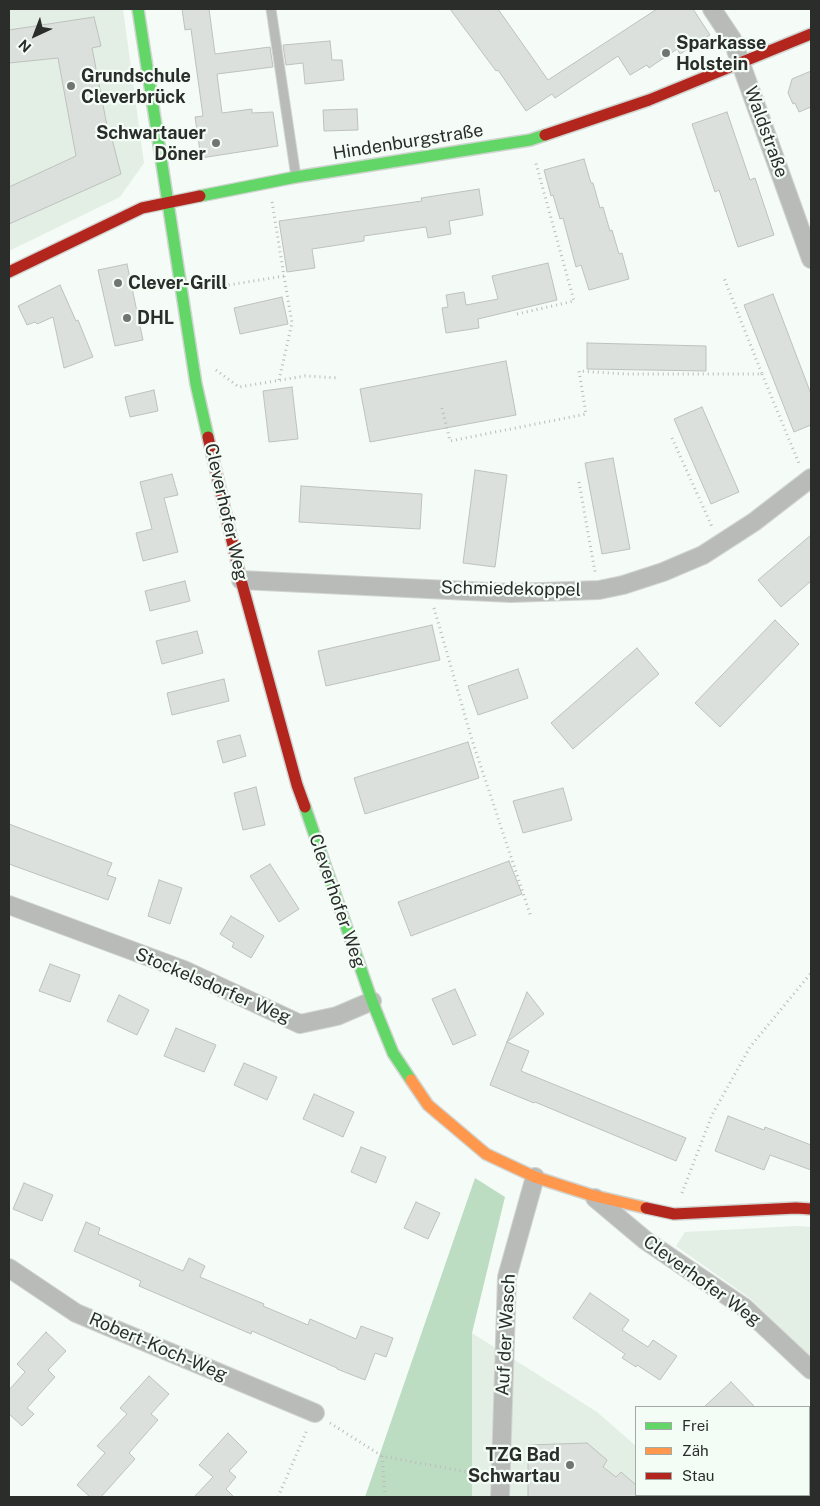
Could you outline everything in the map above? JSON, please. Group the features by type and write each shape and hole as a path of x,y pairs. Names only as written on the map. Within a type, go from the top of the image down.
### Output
{"street":[{"name":"Cleverhofer Weg","path":"138,9 196,384 241,580 297,785 372,1001"},
{"name":"Waldstraße","path":"712,9 732,39 811,259"},
{"name":"Hindenburgstraße","path":"9,272 142,208 296,177 530,140 649,100 811,34"},
{"name":"Schmiedekoppel","path":"241,580 510,593 599,590 663,572 703,555 754,522 809,480"},
{"name":"Stockelsdorfer Weg","path":"9,905 184,970 300,1024 337,1016 372,1001"},
{"path":"372,1001 393,1053 428,1105 486,1154 535,1177 591,1195 674,1214 796,1208 811,1209"},
{"name":"Auf der Wasch","path":"500,1497 499,1478 507,1278 535,1177"},
{"name":"Cleverhofer Weg","path":"591,1195 645,1240 745,1308 811,1370"},
{"name":"Robert-Koch-Weg","path":"9,1268 76,1313 315,1413"}],"lane":[{"path":"271,9 296,177"}],"path":[{"path":"518,314 574,301 530,140"},
{"path":"269,182 292,323 279,380"},
{"path":"181,293 284,276"},
{"path":"724,278 762,374 809,480"},
{"path":"190,350 239,387 306,376 339,378"},
{"path":"442,408 450,441 586,414 578,371 626,374 762,374"},
{"path":"672,438 720,545"},
{"path":"579,482 599,590"},
{"path":"429,589 472,740 531,917"},
{"path":"674,1214 712,1115 750,1047 811,973"},
{"path":"278,1497 315,1413 382,1456 499,1478"},
{"path":"382,1456 385,1497"}],"shaded area":[{"name":"Grundschule Cleverbrück","path":"9,9 123,9 144,163 120,197 9,251"},
{"path":"797,1226 811,1227 811,1357 751,1299 676,1246 685,1232"},
{"path":"472,1333 597,1412 635,1445 635,1496 695,1497 472,1497"}],"green space":[{"path":"475,1178 505,1197 472,1333 472,1497 365,1497"}],"building":[{"path":"182,9 209,9 215,54 270,47 273,67 217,74 222,113 252,109 252,113 273,112 278,146 201,158 195,117 203,116 191,29 185,30"},
{"path":"450,9 498,9 548,80 657,9 693,9 710,35 680,54 677,49 649,68 647,65 630,75 618,56 555,98 552,94 526,111 498,70 496,71"},
{"name":"Grundschule Cleverbrück","path":"94,17 101,46 92,48 109,136 112,139 121,174 9,224 9,187 76,156 58,58 9,63 9,30"},
{"path":"330,41 332,60 342,60 344,80 305,84 303,63 286,65 283,45"},
{"path":"811,71 811,107 799,112 788,93 792,79"},
{"path":"357,109 358,130 324,131 323,110"},
{"path":"727,112 750,180 755,178 774,235 738,247 719,190 715,192 692,124"},
{"path":"584,159 600,208 603,207 619,254 622,253 629,279 589,290 581,265 576,267 563,218 560,219 544,170"},
{"path":"479,189 483,215 449,221 451,234 428,238 426,227 364,236 364,241 312,249 315,268 287,272 279,221 422,201 421,198"},
{"path":"548,263 557,300 478,319 479,328 446,333 442,308 448,307 446,295 464,292 466,305 498,299 492,276"},
{"path":"127,264 143,340 115,346 98,270"},
{"path":"60,285 76,321 78,320 93,357 64,368 53,317 37,324 35,322 27,325 18,306"},
{"path":"773,294 811,394 811,425 794,432 744,305"},
{"path":"282,297 288,324 240,334 234,308"},
{"path":"587,343 706,346 706,371 587,369"},
{"path":"506,361 516,415 370,442 360,389"},
{"path":"292,387 298,439 269,442 263,391"},
{"path":"154,390 158,411 130,417 125,397"},
{"path":"702,407 739,492 711,504 674,419"},
{"path":"613,458 630,549 602,554 585,463"},
{"path":"475,470 507,475 495,567 463,563"},
{"path":"172,474 178,495 164,498 178,552 143,561 136,533 152,529 140,482"},
{"path":"301,486 422,494 420,529 299,522"},
{"path":"811,535 811,581 781,607 758,580"},
{"path":"185,581 190,601 150,611 145,591"},
{"path":"775,620 799,644 720,727 695,703"},
{"path":"432,625 440,660 326,686 318,651"},
{"path":"197,631 203,653 162,664 156,641"},
{"path":"637,648 659,674 573,749 551,723"},
{"path":"518,669 528,698 478,715 468,686"},
{"path":"224,679 229,701 172,715 167,693"},
{"path":"240,735 246,756 223,763 217,741"},
{"path":"468,742 479,778 365,814 354,778"},
{"path":"256,787 265,825 243,830 234,793"},
{"path":"563,788 572,820 523,833 513,801"},
{"path":"9,824 112,863 107,875 116,878 108,900 9,864"},
{"path":"509,861 522,894 411,936 398,902"},
{"path":"270,864 299,909 279,922 250,876"},
{"path":"159,880 182,888 170,924 148,916"},
{"path":"231,916 264,936 251,958 232,947 234,943 220,934"},
{"path":"50,964 80,975 70,1002 39,991"},
{"path":"455,989 476,1035 453,1045 432,999"},
{"path":"527,992 544,1014 507,1042"},
{"path":"119,995 149,1010 137,1035 107,1021"},
{"path":"176,1028 216,1045 204,1072 164,1056"},
{"path":"507,1042 529,1051 521,1071 686,1138 676,1161 490,1085"},
{"path":"244,1063 277,1077 267,1100 234,1085"},
{"path":"314,1094 354,1112 343,1137 303,1119"},
{"path":"728,1116 764,1130 765,1127 811,1145 811,1170 770,1155 764,1170 715,1151"},
{"path":"361,1147 386,1157 376,1183 351,1172"},
{"path":"24,1183 53,1195 42,1221 13,1209"},
{"path":"416,1202 440,1213 428,1239 404,1228"},
{"path":"86,1222 100,1228 98,1234 183,1271 189,1258 205,1266 200,1277 308,1325 310,1319 356,1339 361,1326 393,1338 386,1357 375,1353 365,1380 252,1331 251,1334 139,1286 141,1281 74,1251"},
{"path":"590,1293 629,1320 622,1330 648,1347 653,1340 677,1356 660,1380 622,1358 625,1354 573,1318"},
{"path":"46,1332 66,1351 48,1370 55,1377 27,1408 34,1414 22,1426 9,1414 9,1390 25,1372 17,1364"},
{"path":"149,1376 169,1394 151,1414 158,1420 129,1453 135,1459 101,1497 90,1497 77,1485 105,1453 97,1446 127,1414 120,1408"},
{"path":"731,1382 754,1406 705,1406"},
{"path":"228,1433 247,1452 229,1471 236,1477 226,1489 234,1497 194,1497 213,1477 199,1465"},
{"name":"TZG Bad Schwartau","path":"587,1443 607,1460 603,1467 616,1477 621,1472 635,1484 636,1497 528,1497 528,1445"}],"traffic: fast":[{"path":"138,9 196,384 208,437"},
{"path":"200,196 296,177 530,140 545,135"},
{"path":"305,807 372,1001 393,1053 411,1080"}],"traffic: slow":[{"path":"411,1080 428,1105 486,1154 535,1177 591,1195 646,1208"}],"traffic: jam":[{"path":"545,135 649,100 811,34"},
{"path":"9,272 142,208 200,196"},
{"path":"208,437 241,580 297,785 305,807"},
{"path":"646,1208 674,1214 796,1208 811,1209"}],"place":[{"name":"Sparkasse Holstein","path":"666,53"},
{"name":"Grundschule Cleverbrück","path":"71,86"},
{"name":"Schwartauer Döner","path":"216,143"},
{"name":"Clever-Grill","path":"118,283"},
{"name":"DHL","path":"127,318"},
{"name":"TZG Bad Schwartau","path":"570,1465"}]}
